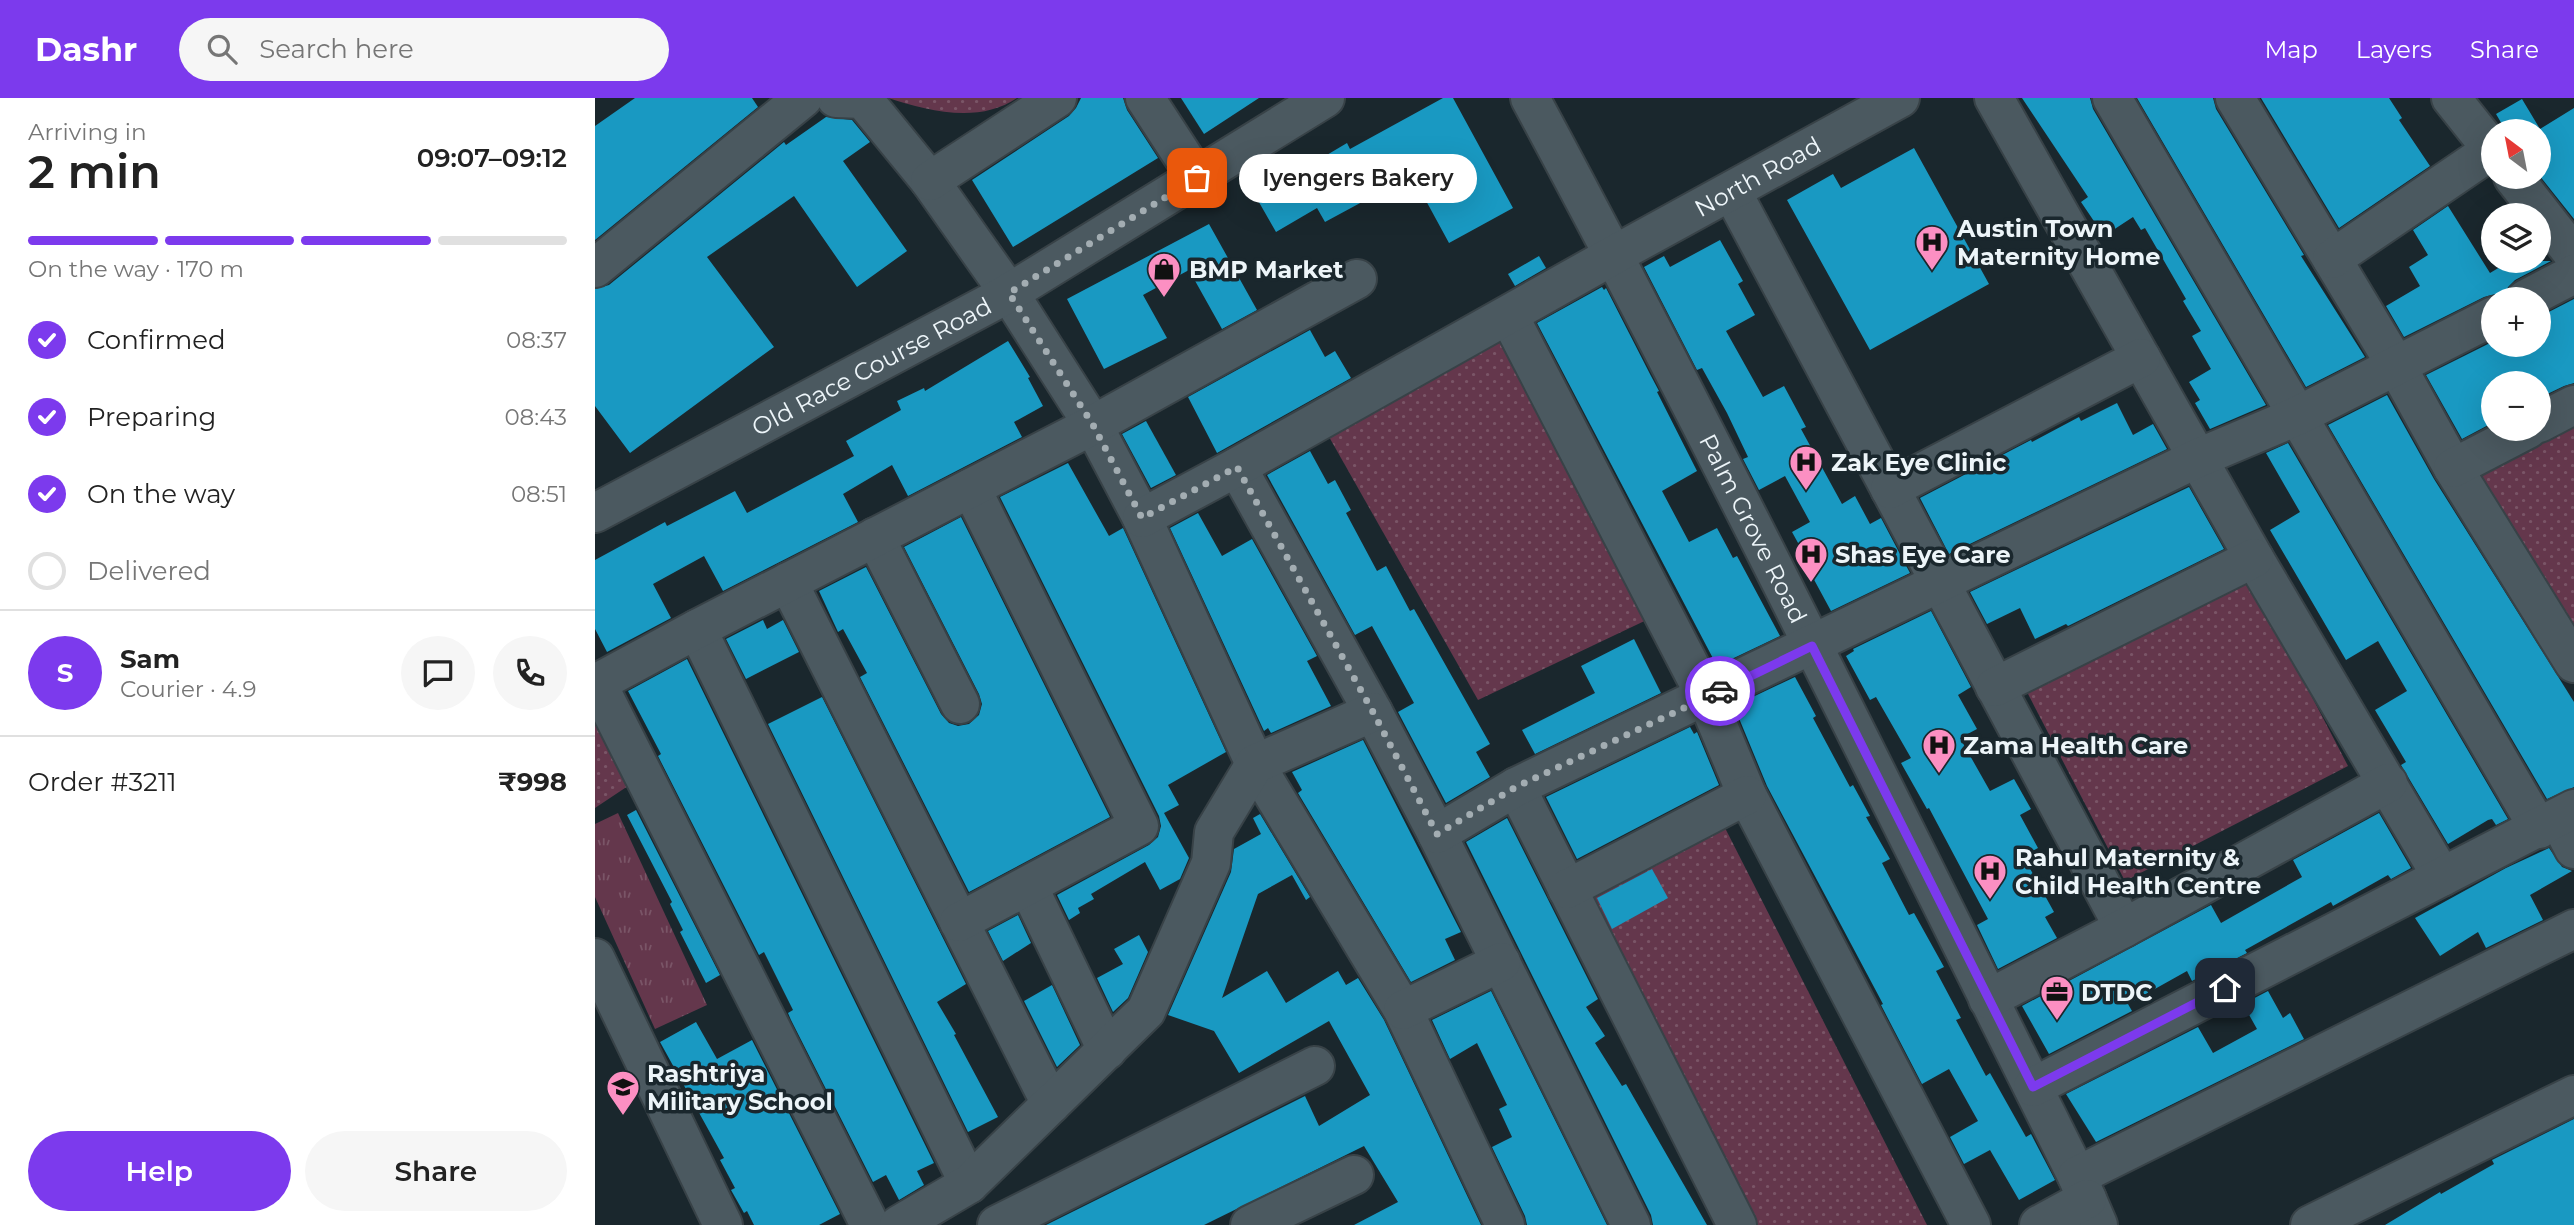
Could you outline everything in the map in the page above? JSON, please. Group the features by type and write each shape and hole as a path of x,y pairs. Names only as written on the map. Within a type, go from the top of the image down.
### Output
{"street":[{"path":"595,268 803,98"},
{"path":"836,98 863,99 930,181 1009,293 1093,425 1142,518 1255,764 1403,1010 1505,1225"},
{"path":"930,181 1057,98"},
{"path":"1145,98 1197,178"},
{"name":"Old Race Course Road","path":"595,513 612,499 1009,293 1325,98"},
{"name":"Palm Grove Road","path":"1531,98 1614,255 1812,646 2087,1200"},
{"name":"North Road","path":"1142,518 1900,98"},
{"path":"1994,98 2254,558 2442,877"},
{"path":"2033,1087 2442,877 2561,826 2297,416 2112,98"},
{"path":"2235,98 2397,367 2453,468 2574,663"},
{"path":"2451,98 2481,136"},
{"path":"2332,259 2481,171"},
{"path":"2523,189 2574,255"},
{"path":"1732,192 2124,928"},
{"path":"2549,287 2574,274"},
{"path":"870,1225 597,683 1093,425 1357,279"},
{"path":"1509,316 1706,697 1747,795 1971,1225"},
{"path":"1437,834 1516,787 2198,458 2297,416 2481,323"},
{"path":"1889,489 2141,358"},
{"path":"2551,417 2574,405"},
{"path":"2453,468 2505,441"},
{"path":"1237,467 1373,712 1437,834 1631,1225"},
{"path":"960,922 1139,826 971,488"},
{"path":"875,537 960,704"},
{"path":"1995,687 2254,558"},
{"path":"787,582 1051,1104"},
{"path":"697,629 953,1203"},
{"path":"899,1225 953,1203 1146,1011 1211,863 1214,832 1255,764 1373,712"},
{"path":"1988,999 2124,928 2388,783"},
{"path":"1516,787 1737,1225"},
{"path":"1567,889 1747,795"},
{"path":"1028,886 1107,1050"},
{"path":"2039,1225 2574,929"},
{"path":"595,958 723,1225"},
{"path":"1403,1010 1501,962"},
{"path":"997,1225 1315,1066"},
{"path":"2310,1225 2355,1215 2573,1098"},
{"path":"1250,1225 1354,1175"}],"green space":[{"path":"888,98 1017,98 986,111 953,113"},
{"path":"1503,336 1655,616 1478,700 1328,435"},
{"path":"2574,420 2574,643 2468,474 2533,441 2551,441 2551,432"},
{"path":"2249,576 2348,766 2125,881 2027,692"},
{"path":"595,716 631,784 595,808"},
{"path":"618,813 707,1005 655,1029 595,897 595,824"},
{"path":"1723,824 1927,1225 1750,1225 1582,896"}],"building":[{"path":"635,98 752,98 758,107 595,240 595,126"},
{"path":"1081,98 1123,98 1127,110 1158,158 1013,247 972,180 1069,116"},
{"path":"1181,98 1259,98 1204,134"},
{"path":"1443,98 1453,98 1513,208 1449,243 1412,175 1325,222 1317,208 1276,232 1256,197 1347,143 1350,149"},
{"path":"2022,98 2090,98 2093,109 2266,405 2210,429 2195,403 2200,400 2189,382 2211,369 2192,336 2201,331 2183,301 2186,299 2145,228 2141,230 2133,217 2104,236 2081,202 2088,197"},
{"path":"2137,98 2213,98 2216,109 2304,255 2301,256 2365,357 2306,387"},
{"path":"2261,98 2389,98 2402,118 2399,120 2430,166 2339,228"},
{"path":"2522,99 2534,119 2499,119 2496,114"},
{"path":"2574,108 2574,219 2550,189 2551,122"},
{"path":"826,117 852,120 870,142 843,161 907,251 857,287 794,196 707,257 774,347 630,453 595,406 595,289 609,285 784,142 786,145"},
{"path":"1914,148 1989,284 1870,350 1787,200 1833,174 1841,188"},
{"path":"2448,206 2481,259 2481,273 2528,273 2508,287 2481,287 2481,298 2404,337 2386,306 2420,286 2409,267 2428,255 2413,230"},
{"path":"1209,224 1257,310 1222,329 1189,270 1143,295 1167,338 1104,369 1067,299"},
{"path":"1720,240 1743,281 1738,284 1755,315 1726,331 1763,397 1784,386 1806,427 1801,429 1842,504 1855,496 1870,524 1881,518 1910,573 1831,611 1792,532 1810,522 1785,476 1759,490 1743,459 1748,457 1727,413 1702,368 1697,370 1644,267 1664,256 1670,267"},
{"path":"1539,256 1546,268 1515,286 1508,274"},
{"path":"1602,287 1604,290 1606,288 1697,471 1662,491 1689,542 1717,528 1733,558 1737,556 1780,636 1717,666 1537,323"},
{"path":"2574,299 2574,383 2551,392 2551,371 2481,371 2481,429 2462,439 2426,375 2481,348 2481,357 2551,357 2551,311"},
{"path":"1310,330 1325,357 1335,351 1351,378 1217,453 1188,397"},
{"path":"1008,341 1030,377 1028,378 1043,406 1014,422 1022,437 908,496 892,465 843,494 858,522 723,591 704,556 653,584 671,618 607,652 595,629 595,560 665,522 667,526 735,491 747,513 854,456 846,441 901,410 897,401 924,388 925,391"},
{"path":"2387,395 2434,479 2574,702 2574,787 2547,799 2328,425"},
{"path":"2117,403 2133,435 2153,424 2167,449 1949,554 1920,498 2031,440 2032,442 2079,417 2081,421"},
{"path":"1146,421 1176,475 1151,488 1122,434"},
{"path":"2288,443 2508,819 2496,825 2492,819 2488,820 2448,844 2401,765 2406,762 2375,710 2407,691 2378,641 2346,660 2270,530 2300,512 2266,453"},
{"path":"1310,451 1328,484 1335,480 1351,510 1346,513 1377,571 1386,566 1410,611 1414,609 1490,744 1476,752 1490,777 1446,803 1398,712 1414,703 1372,626 1355,635 1267,475"},
{"path":"1068,463 1109,536 1123,528 1226,752 1168,785 1179,805 1164,813 1189,858 1180,879 1160,890 1145,862 1091,894 1094,899 1078,908 1080,913 1069,920 1057,895 1149,845 1158,837 1161,826 1159,816 1000,497"},
{"path":"2189,487 2224,549 2068,626 2066,624 2035,639 2020,608 1987,624 1970,592"},
{"path":"1198,513 1222,556 1252,539 1317,656 1307,661 1331,706 1271,733 1268,728 1264,731 1170,528"},
{"path":"961,517 1110,817 969,892 860,677 867,673 843,629 838,632 819,591 866,567 941,714 949,723 958,726 969,724 979,715 982,704 979,694 904,547"},
{"path":"1931,611 1971,687 1958,695 1977,729 1960,738 1990,791 2014,779 2031,809 2020,815 2038,848 2023,856 2054,912 2045,917 2057,938 1998,969 1977,925 1988,919 1929,808 1927,809 1901,763 1911,758 1876,697 1870,700 1846,656 1854,651 1853,649"},
{"path":"763,620 767,629 783,620 799,652 746,679 726,639"},
{"path":"1634,639 1661,693 1535,754 1522,730 1595,693 1581,666"},
{"path":"687,659 934,1163 917,1171 924,1185 899,1200 886,1175 873,1182 791,1020 788,1013 793,1010 764,952 759,955 628,691"},
{"path":"1795,677 1816,716 1813,718 1850,787 1853,785 1870,816 1866,817 1890,859 1882,863 1909,915 1914,913 1944,967 1936,971 1961,1018 1956,1020 1986,1076 1990,1073 2026,1137 2031,1134 2055,1180 2019,1200 1990,1150 1964,1164 1950,1137 1978,1121 1949,1069 1922,1084 1881,1005 1883,1004 1767,786 1736,711 1740,709 1738,704"},
{"path":"822,697 966,984 937,1002 998,1117 968,1132 768,724"},
{"path":"1690,727 1694,734 1697,732 1719,785 1577,859 1546,797"},
{"path":"1363,740 1461,932 1445,939 1455,960 1411,982 1298,793 1302,790 1292,772"},
{"path":"636,810 720,975 706,983 680,932 683,930 670,904 672,902 627,815"},
{"path":"2379,813 2411,868 2391,879 2388,875 2333,906 2331,902 2245,950 2247,953 2192,981 2187,971 2128,1004 2132,1011 2049,1054 2022,1006 2211,905 2221,923 2302,877 2293,860"},
{"path":"1260,814 1310,897 1306,900 1292,875 1258,894 1222,998 1267,971 1286,1003 1338,971 1346,985 1358,978 1384,1020 1481,1225 1354,1225 1398,1202 1364,1146 1204,1225 1046,1225 1305,1096 1319,1126 1370,1095 1329,1021 1239,1073 1214,1031 1168,1015 1231,872 1234,849 1261,834 1253,818"},
{"path":"1507,818 1598,999 1586,1007 1605,1036 1595,1043 1622,1086 1626,1084 1707,1225 1653,1225 1651,1215 1466,842"},
{"path":"2549,848 2562,867 2572,871 2530,895 2543,920 2486,948 2478,932 2440,956 2415,918 2506,868"},
{"path":"1652,869 1668,898 1612,929 1597,898"},
{"path":"1018,915 1031,943 1003,961 988,931"},
{"path":"1139,935 1148,952 1128,998 1113,1012 1097,978 1123,964 1114,949"},
{"path":"1052,985 1080,1045 1057,1067 1024,1001"},
{"path":"1491,991 1607,1225 1527,1225 1492,1147 1512,1137 1499,1109 1507,1105 1477,1043 1450,1059 1432,1020"},
{"path":"2268,991 2283,1018 2290,1013 2304,1039 2096,1142 2066,1094 2198,1027 2213,1053 2257,1029 2243,1004"},
{"path":"696,1022 717,1059 752,1040 840,1214 819,1225 754,1225 747,1211 744,1213 731,1190 735,1188 720,1160 724,1158 660,1042"},
{"path":"2574,1119 2574,1225 2385,1225 2494,1164 2492,1160"}],"way so far":[{"path":"1197,178 1009,293 1093,425 1142,518 1237,467 1373,712 1437,834 1516,787 1720,691"}],"place":[{"name":"Iyengers Bakery","path":"1197,178"},
{"name":"Austin Town Maternity Home","path":"1932,272"},
{"name":"BMP Market","path":"1164,299"},
{"name":"Zak Eye Clinic","path":"1806,492"},
{"name":"Shas Eye Care","path":"1811,584"},
{"name":"Zama Health Care","path":"1939,775"},
{"name":"Rahul Maternity & Child Health Centre","path":"1990,901"},
{"name":"DTDC","path":"2057,1022"},
{"name":"Rashtriya Military School","path":"623,1117"}],"route":[{"path":"1720,691 1812,646 2033,1087 2225,988"}]}
